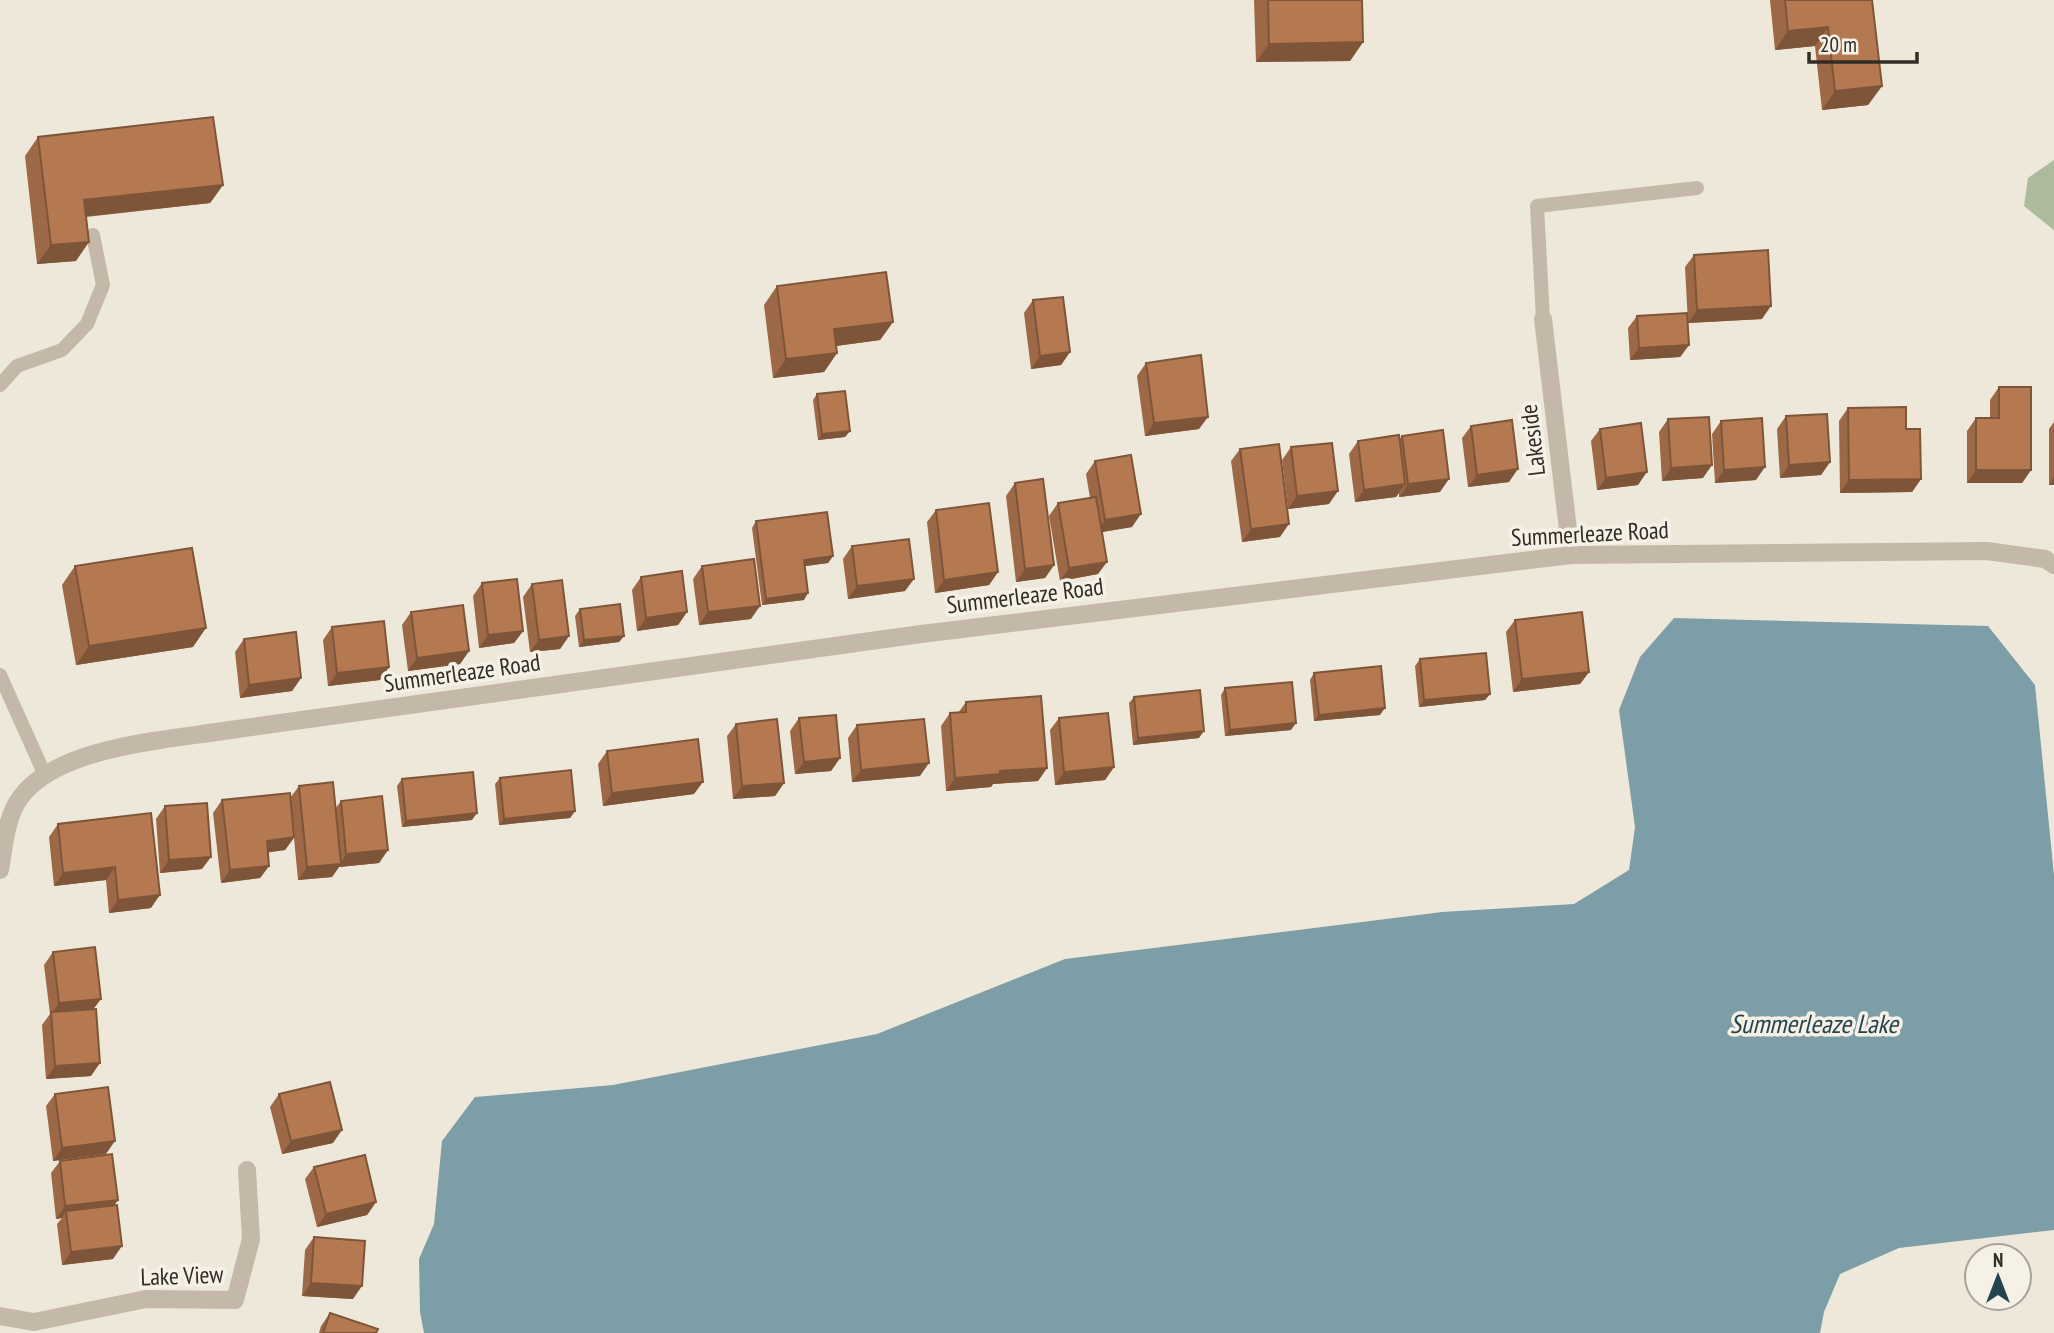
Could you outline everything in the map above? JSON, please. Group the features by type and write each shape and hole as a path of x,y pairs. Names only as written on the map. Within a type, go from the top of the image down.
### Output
{"street":[{"name":"Lakeside","path":"1543,319 1571,555"},
{"name":"Summerleaze Road","path":"0,870 7,830 19,799 44,773 113,748 223,731 921,634 1571,555 1987,551 2045,559 2054,565"},
{"name":"Lake View","path":"0,1317 34,1322 146,1298 235,1300 251,1239 247,1170"}],"lane":[{"path":"1543,319 1537,206 1697,188"},
{"path":"0,385 17,366 62,349 87,324 103,285 93,235"},
{"path":"0,675 44,773"}],"green space":[{"path":"2054,160 2054,230 2024,206 2028,178"}],"water":[{"name":"Summerleaze Lake","path":"1674,618 1988,626 2035,685 2054,875 2054,1230 1899,1248 1840,1274 1824,1312 1820,1333 424,1333 420,1312 419,1259 434,1224 442,1141 475,1097 613,1085 877,1034 1065,959 1442,912 1574,904 1629,870 1635,827 1619,710 1640,657"}],"building":[{"path":"1268,0 1362,0 1363,42 1269,44"},
{"path":"1785,0 1872,0 1882,86 1835,91 1828,27 1788,31"},
{"path":"213,117 223,185 84,200 89,242 51,245 38,137"},
{"path":"1768,250 1771,306 1697,310 1694,255"},
{"path":"886,272 893,322 834,329 837,353 786,359 777,286"},
{"path":"1063,297 1070,352 1040,356 1033,300"},
{"path":"1687,313 1689,345 1639,348 1637,316"},
{"path":"1201,355 1208,417 1154,423 1146,363"},
{"path":"1999,387 2031,387 2031,470 1976,470 1976,418 1999,418"},
{"path":"845,391 850,431 822,434 817,394"},
{"path":"1906,407 1906,429 1920,429 1921,479 1849,480 1848,408"},
{"path":"1827,414 1830,462 1789,465 1786,416"},
{"path":"1709,417 1712,465 1671,468 1668,419"},
{"path":"1762,418 1765,467 1724,470 1721,421"},
{"path":"1512,420 1518,469 1477,475 1471,426"},
{"path":"1641,423 1647,472 1606,478 1600,429"},
{"path":"1443,430 1449,479 1408,484 1402,436"},
{"path":"1399,435 1405,484 1364,490 1358,441"},
{"path":"1332,443 1338,491 1297,496 1291,447"},
{"path":"1279,444 1289,524 1251,529 1240,449"},
{"path":"1131,455 1141,514 1105,520 1095,461"},
{"path":"1043,479 1054,565 1025,569 1015,483"},
{"path":"1096,497 1107,562 1069,568 1058,503"},
{"path":"989,503 998,572 944,580 936,510"},
{"path":"827,512 833,556 804,560 808,593 766,599 756,521"},
{"path":"909,539 914,579 857,586 852,546"},
{"path":"192,548 206,628 89,646 75,566"},
{"path":"754,559 760,606 708,612 702,566"},
{"path":"682,571 687,612 646,618 641,577"},
{"path":"517,579 523,631 488,635 482,583"},
{"path":"562,580 569,636 539,640 532,584"},
{"path":"620,604 624,636 584,640 580,609"},
{"path":"463,605 469,651 417,658 411,612"},
{"path":"1582,612 1589,672 1522,679 1515,620"},
{"path":"384,621 389,667 337,673 332,627"},
{"path":"296,632 301,678 249,685 244,639"},
{"path":"1486,653 1490,694 1424,700 1420,659"},
{"path":"1381,666 1385,708 1319,715 1314,673"},
{"path":"1292,682 1296,723 1230,730 1225,688"},
{"path":"1200,690 1204,731 1138,738 1134,697"},
{"path":"1041,696 1047,768 955,778 950,713 966,712 966,702"},
{"path":"1108,713 1114,767 1064,772 1059,718"},
{"path":"836,715 840,758 804,762 799,718"},
{"path":"777,719 784,783 742,786 736,724"},
{"path":"924,719 929,763 861,770 857,725"},
{"path":"698,739 703,782 612,793 607,751"},
{"path":"571,770 575,811 504,819 500,778"},
{"path":"473,772 477,813 406,821 402,779"},
{"path":"333,782 341,864 307,867 299,786"},
{"path":"290,793 294,837 267,841 269,866 230,870 222,800"},
{"path":"382,796 388,850 346,854 341,801"},
{"path":"207,803 211,857 169,860 165,806"},
{"path":"151,813 160,895 118,900 115,867 63,873 58,824"},
{"path":"95,947 101,999 59,1003 53,952"},
{"path":"96,1009 100,1063 55,1066 51,1012"},
{"path":"330,1082 342,1130 291,1141 279,1094"},
{"path":"108,1087 115,1141 62,1148 55,1094"},
{"path":"112,1154 118,1200 65,1206 60,1161"},
{"path":"365,1155 376,1202 326,1214 314,1167"},
{"path":"117,1205 122,1246 71,1252 66,1211"},
{"path":"314,1237 365,1241 362,1286 311,1283"},
{"path":"330,1313 378,1329 376,1333 323,1333"}]}
